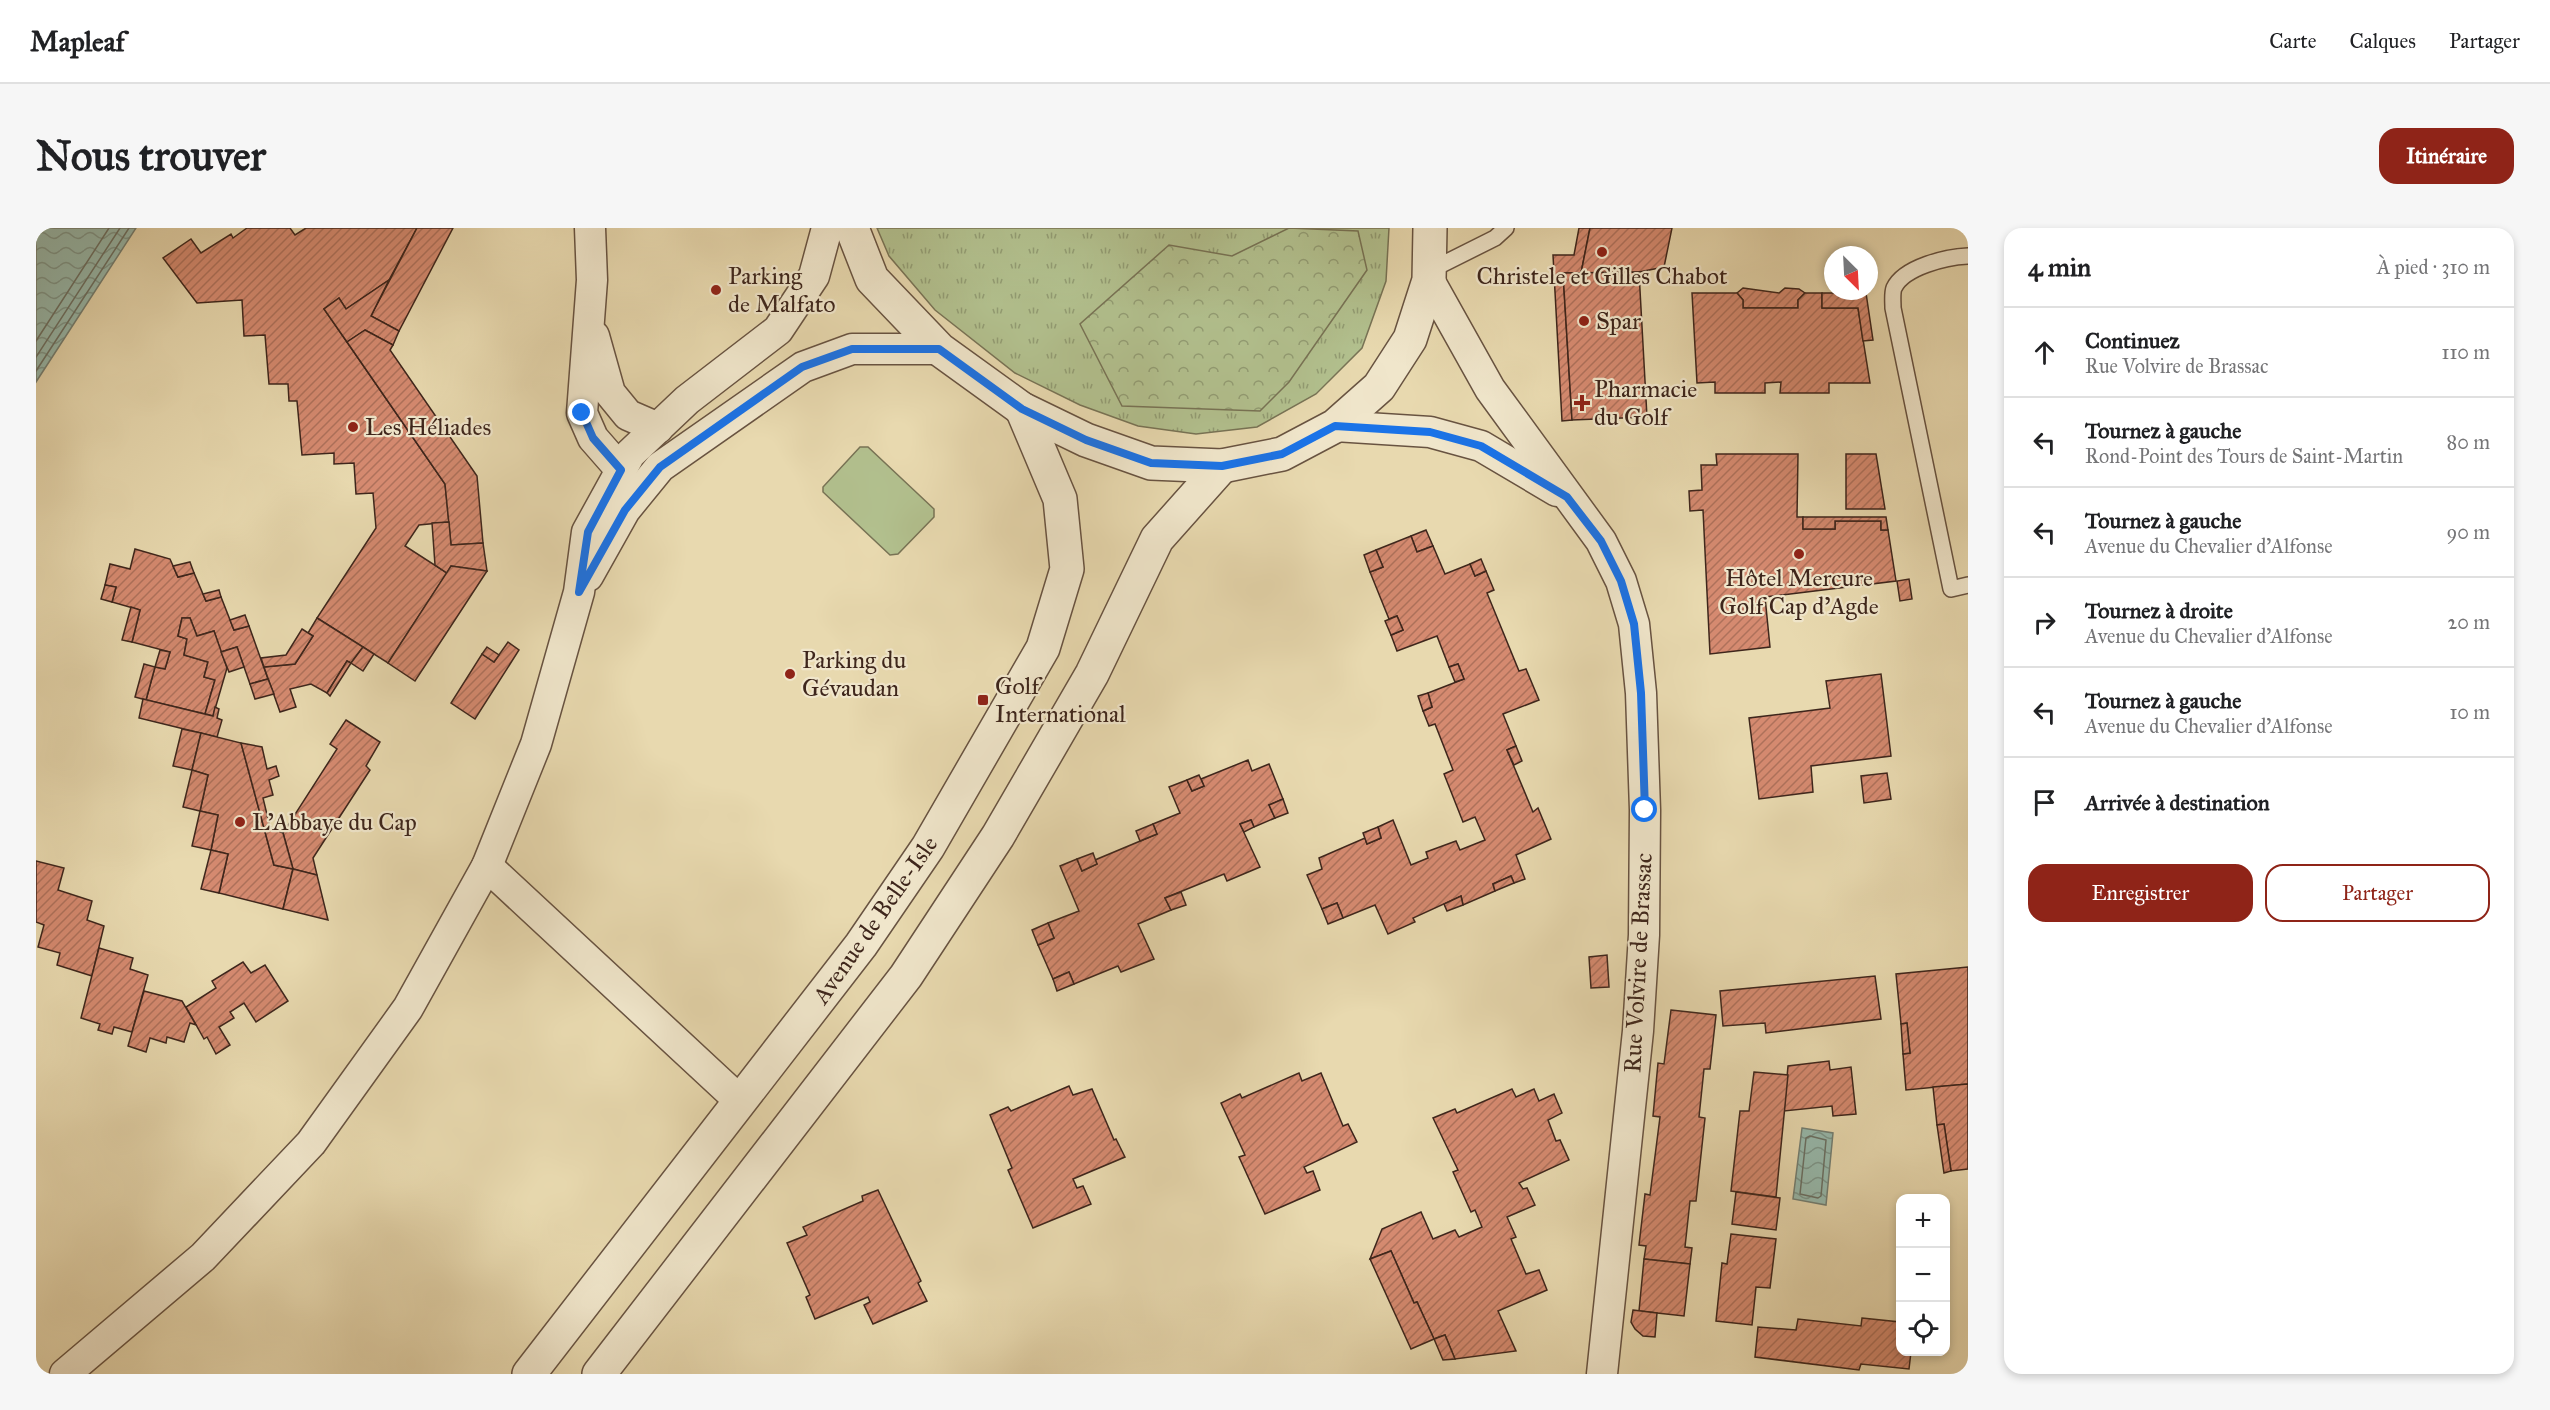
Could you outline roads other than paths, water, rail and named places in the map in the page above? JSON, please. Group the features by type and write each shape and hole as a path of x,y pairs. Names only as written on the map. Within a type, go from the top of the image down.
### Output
{"street":[{"path":"590,228 590,322 582,413 593,438 621,470"},
{"path":"65,1374 203,1257 311,1143 408,1008 487,866 536,744 579,592 588,532 621,470 630,454 687,400 778,330 814,276 827,228"},
{"path":"852,228 872,279 939,349 1022,409 1086,440 1151,463 1222,466 1282,454 1335,426 1379,387 1410,339 1429,275 1431,228"},
{"name":"Rue Volvire de Brassac","path":"1429,275 1490,389 1601,541 1621,581 1634,624 1645,810 1642,954 1638,1031 1602,1374"},
{"path":"590,322 610,393 628,415 658,428"},
{"path":"579,592 625,510 660,467 802,367 852,349 939,349"},
{"name":"Avenue de Belle-Isle","path":"529,1374 861,945 928,847 1043,648 1067,569 1060,499 1022,409"},
{"name":"Rue Volvire de Brassac","path":"1335,426 1430,432 1481,446 1567,497"},
{"path":"599,1374 906,976 998,836 1092,674 1157,539 1222,466"},
{"path":"487,866 740,1101"}],"lane":[{"path":"1429,275 1496,238 1506,228"},
{"path":"1968,256 1957,256 1908,273 1894,289 1893,308 1951,589 1968,585"}],"water":[{"path":"36,228 136,228 36,382"},
{"path":"1802,1128 1833,1133 1826,1205 1793,1199"}],"place":[{"name":"Christele et Gilles Chabot","path":"1602,252"},
{"name":"Parking de Malfato","path":"716,290"},
{"name":"Spar","path":"1584,321"},
{"name":"Pharmacie du Golf","path":"1582,403"},
{"name":"Les Héliades","path":"353,427"},
{"name":"Hôtel Mercure Golf Cap d'Agde","path":"1799,554"},
{"name":"Parking du Gévaudan","path":"790,674"},
{"name":"Golf International","path":"983,700"},
{"name":"L'Abbaye du Cap","path":"240,822"}]}
